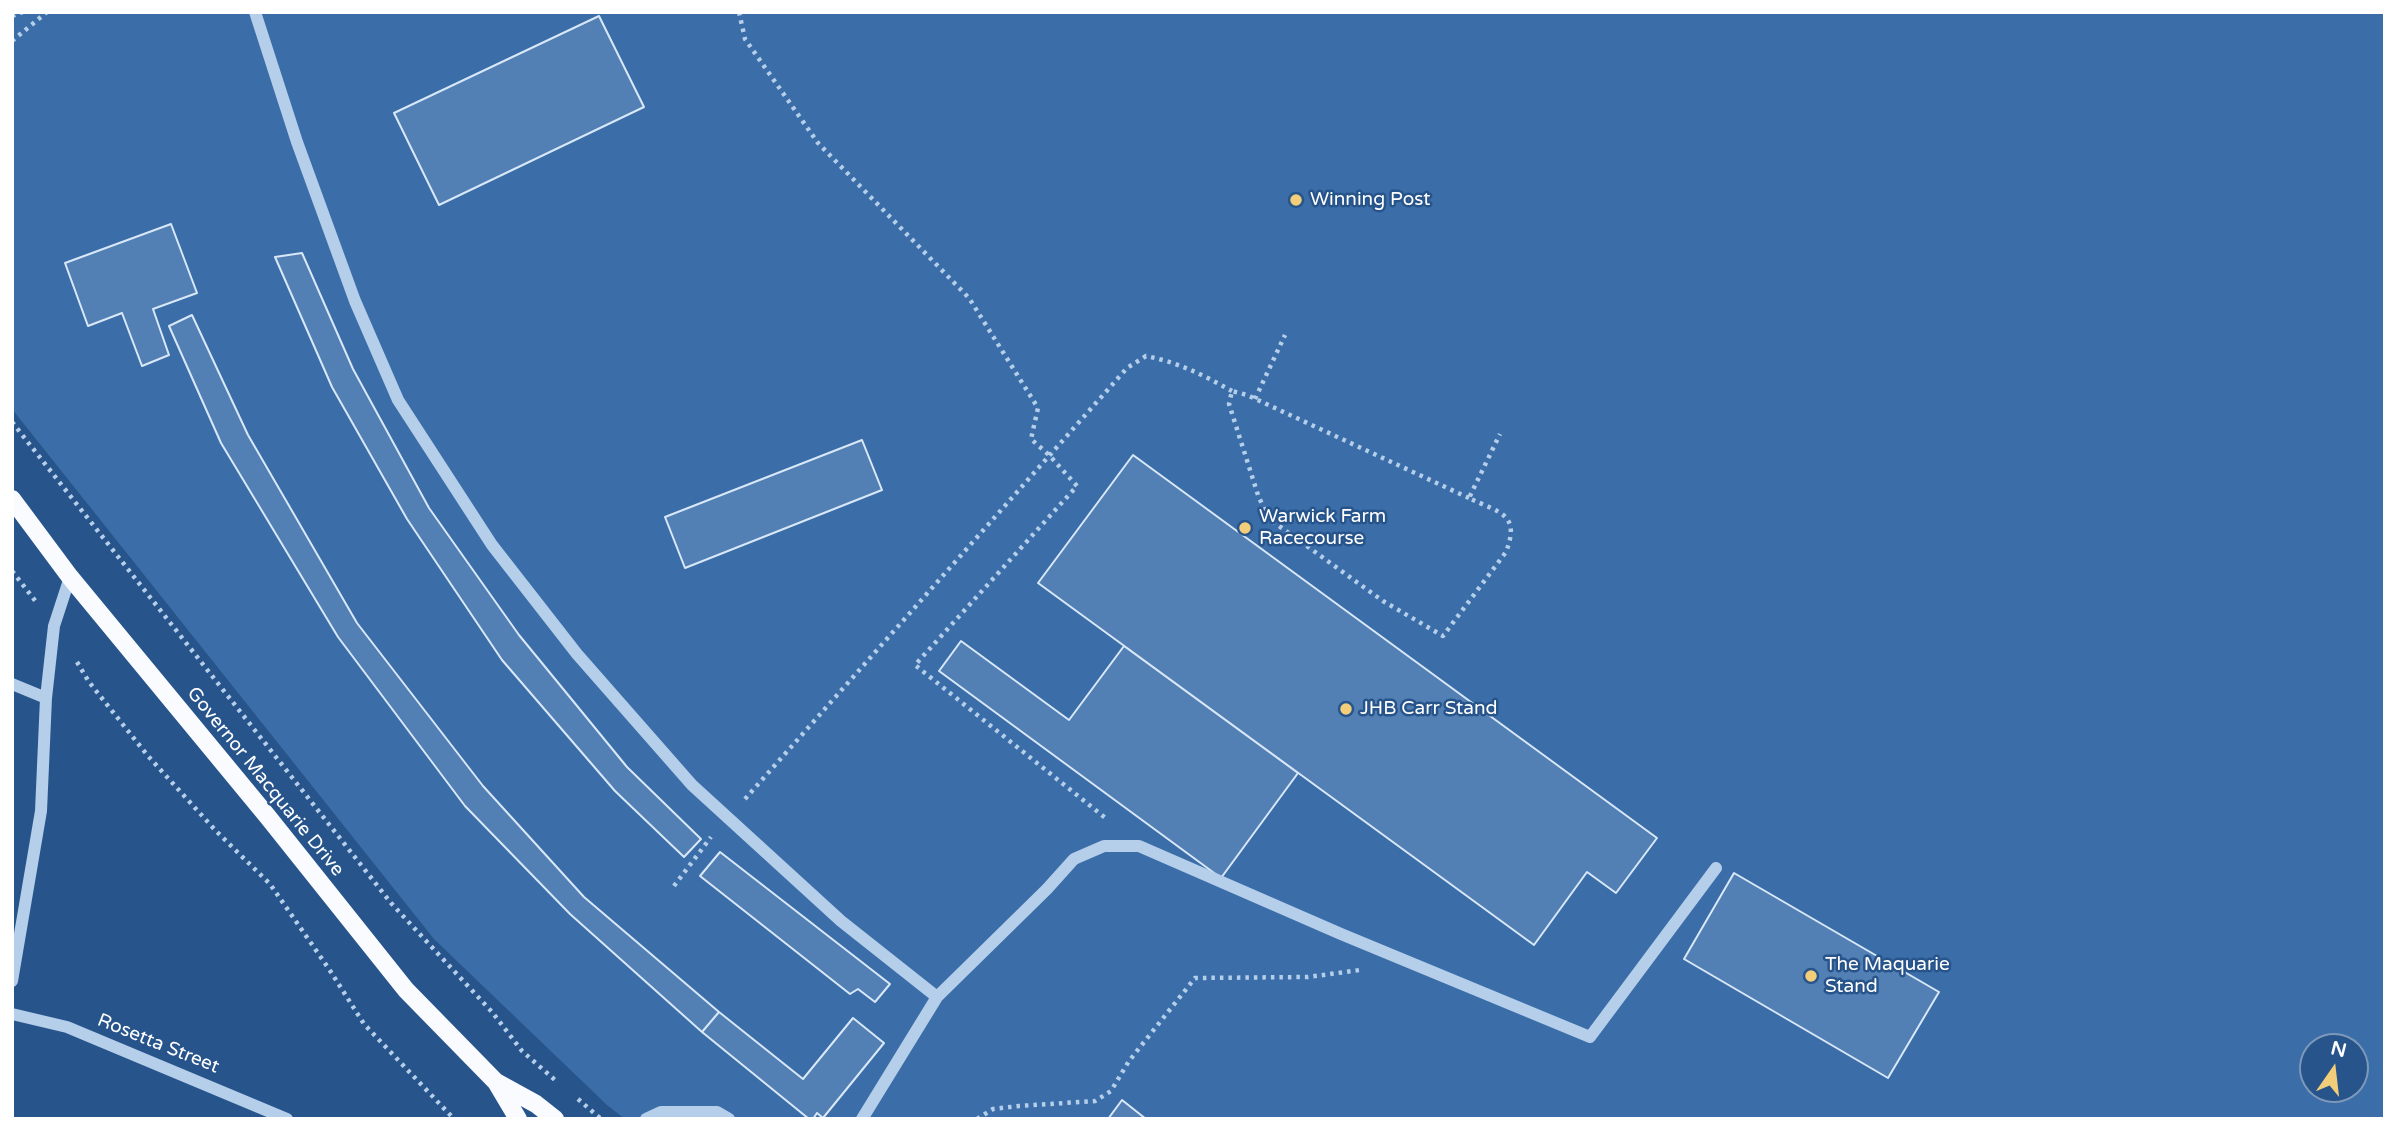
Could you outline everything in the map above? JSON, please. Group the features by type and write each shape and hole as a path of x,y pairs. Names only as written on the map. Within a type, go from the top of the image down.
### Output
{"main road":[{"name":"Governor Macquarie Drive","path":"12,499 70,577 268,817 406,990 496,1082 518,1119"},
{"name":"Governor Macquarie Drive","path":"496,1082 536,1104 555,1119"}],"street":[{"path":"255,12 310,178 355,300 398,400 492,545 577,654 692,785 841,921 937,998"},
{"path":"12,981 41,811 46,698 54,626 70,577"},
{"path":"12,684 46,698"},
{"path":"862,1119 937,998 1074,859 1104,846 1139,846 1590,1037 1716,868"},
{"name":"Rosetta Street","path":"12,1014 66,1027 286,1119"},
{"path":"646,1119 661,1112 717,1112 729,1119"}],"path":[{"path":"12,16 23,12"},
{"path":"12,41 47,12"},
{"path":"738,12 745,39 818,142 970,298 1038,408 1031,439 1077,486 915,666 1139,846"},
{"path":"1255,399 1285,335"},
{"path":"742,803 1126,368 1146,356 1191,369 1232,391 1255,399 1505,516 1512,525 1512,537 1506,552 1443,636 1383,601 1268,518 1228,404 1232,391"},
{"path":"12,422 391,903 492,1012 522,1051 564,1087"},
{"path":"1469,498 1500,434"},
{"path":"12,571 54,626 89,682 148,756 216,831 270,884 364,1024 454,1119"},
{"path":"674,886 711,837"},
{"path":"977,1119 993,1109 1095,1101 1111,1091 1129,1061 1195,978 1308,977 1375,968 1392,955"},
{"path":"574,1096 601,1119"}],"shaded area":[{"name":"Warwick Farm Racecourse","path":"12,12 2385,12 2385,1119 625,1119 607,1105 434,939 12,409"}],"building":[{"path":"599,16 644,107 439,205 394,113"},
{"path":"171,224 197,293 153,309 169,355 142,366 122,313 88,326 65,263"},
{"path":"302,253 353,369 429,508 519,635 627,767 701,839 684,857 615,791 502,660 407,519 332,387 275,257"},
{"path":"192,315 248,435 357,623 483,786 584,897 719,1012 702,1032 570,914 465,806 338,637 221,443 169,326"},
{"path":"862,440 882,490 685,568 665,517"},
{"name":"JHB Carr Stand","path":"1133,455 1657,838 1616,893 1587,872 1534,945 1038,583"},
{"path":"961,641 1069,720 1124,646 1298,773 1221,878 939,671"},
{"path":"720,852 890,984 875,1002 858,989 850,994 700,876"},
{"name":"The Maquarie Stand","path":"1734,873 1939,992 1888,1078 1684,959"},
{"path":"719,1012 803,1079 853,1018 884,1043 823,1118 817,1113 813,1119 809,1119 702,1032"},
{"path":"1122,1100 1146,1119 1108,1119"}],"place":[{"name":"Winning Post","path":"1296,200"},
{"name":"Warwick Farm Racecourse","path":"1245,528"},
{"name":"JHB Carr Stand","path":"1346,709"},
{"name":"The Maquarie Stand","path":"1811,976"}]}
